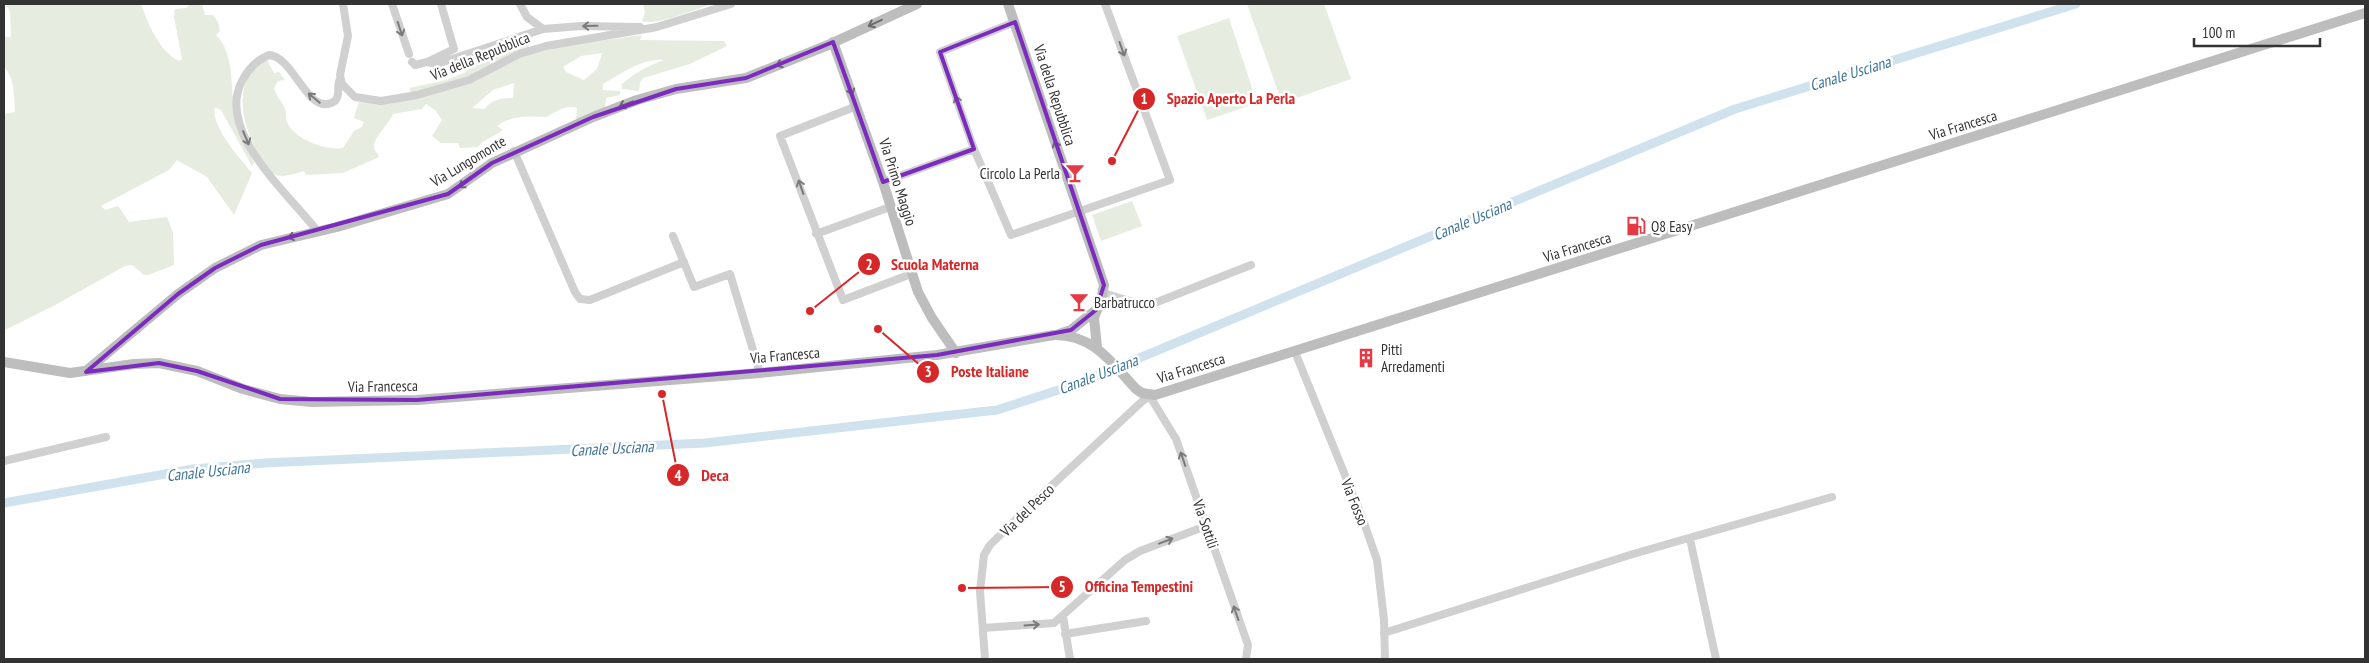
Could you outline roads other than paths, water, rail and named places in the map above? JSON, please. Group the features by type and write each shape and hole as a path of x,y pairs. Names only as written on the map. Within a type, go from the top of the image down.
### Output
{"main road":[{"name":"Via Lungomonte","path":"86,372 178,294 216,268 261,245 318,232 448,194 492,162 514,151 637,100 676,89 746,78 831,44 917,4"},
{"name":"Via della Repubblica","path":"1008,4 1104,286 1103,293"},
{"name":"Via Francesca","path":"4,362 57,372 86,372 145,363 168,364 197,371 262,395 312,402 417,400 760,373 956,353 1054,335 1067,335 1082,339 1097,348 1136,389 1149,395 1165,393 2365,14"},
{"name":"Via Primo Maggio","path":"831,44 857,106 912,274 928,312 956,353"},
{"path":"1082,339 1103,293"},
{"path":"1054,335 1071,330 1092,315"},
{"path":"1092,315 1097,348"}],"street":[{"path":"318,232 254,155 241,127 237,96 247,72 256,63 269,55 283,60 310,96 319,103 328,104 335,101 338,95 336,85 340,79 348,36 343,4"},
{"path":"392,4 408,54"},
{"path":"427,62 454,49 441,4"},
{"path":"520,4 527,17 543,29"},
{"name":"Via della Repubblica","path":"340,79 350,94 360,99 381,101 404,98 469,80 519,54 546,46 657,27 731,4"},
{"path":"1015,22 940,52 974,149 1011,235 1170,180 1105,4"},
{"name":"Via della Repubblica","path":"412,62 415,65 427,62 433,65 464,57 521,35 543,29 610,26 657,27"},
{"path":"857,106 780,136 816,234 843,300 912,274"},
{"path":"883,182 974,149"},
{"path":"514,151 575,292 580,298 590,300 684,262"},
{"path":"816,234 890,207"},
{"path":"673,236 694,287 730,274 760,373"},
{"path":"1103,293 1147,306 1251,265"},
{"name":"Via Fosso","path":"1296,352 1377,560 1385,659"},
{"name":"Via Sottili","path":"1149,395 1176,439 1248,645 1246,659"},
{"name":"Via del Pesco","path":"985,659 981,570 984,555 990,545 1149,395"},
{"path":"4,461 106,437"},
{"path":"1384,633 1633,554 1832,497"},
{"path":"983,628 1054,623 1125,560 1140,551 1206,526"},
{"path":"1690,539 1716,659"},
{"path":"1063,616 1070,659"},
{"path":"1065,634 1146,621"}],"waterway":[{"name":"Canale Usciana","path":"4,503 193,469 265,463 705,443 997,410 1077,384 1735,109 2076,4"}],"place":[{"name":"Spazio Aperto La Perla","path":"1112,161"},
{"name":"Circolo La Perla","path":"1075,173"},
{"name":"Q8 Easy","path":"1636,226"},
{"name":"Barbatrucco","path":"1079,302"},
{"name":"Scuola Materna","path":"810,311"},
{"name":"Poste Italiane","path":"878,329"},
{"name":"Pitti Arredamenti","path":"1366,358"},
{"name":"Deca","path":"662,394"},
{"name":"Officina Tempestini","path":"962,588"}]}
